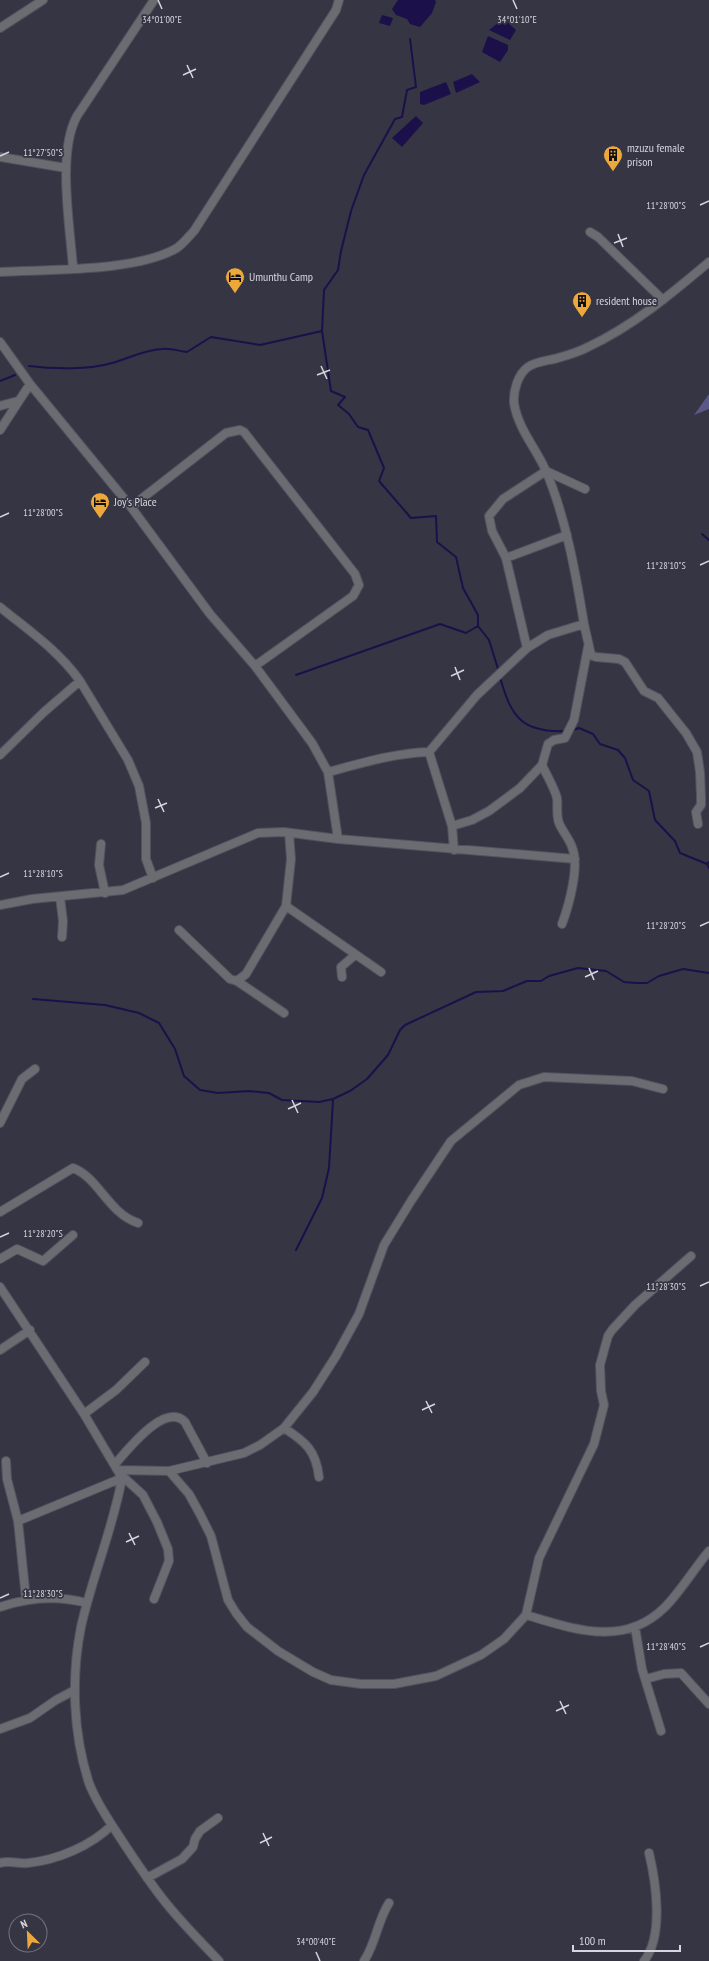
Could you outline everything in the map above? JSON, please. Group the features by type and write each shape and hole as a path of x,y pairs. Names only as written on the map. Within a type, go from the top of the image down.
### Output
{"street":[{"path":"0,28 43,0"},
{"path":"73,268 66,168 68,143 73,124 154,0"},
{"path":"0,272 73,268 137,262 163,254 183,242 194,230 305,61 336,10 339,0"},
{"path":"0,157 66,168"},
{"path":"590,232 598,236 663,300"},
{"path":"698,824 696,812 700,805 702,789 699,763 692,743 666,706 658,698 648,694 640,686 625,662 619,659 594,657 590,653 567,536 546,471 524,432 514,402 515,388 520,376 527,368 534,364 566,356 589,347 636,319 663,300 709,262"},
{"path":"0,342 30,384 131,508 210,614 254,666 312,743 328,772 338,839"},
{"path":"0,430 30,384"},
{"path":"0,406 18,401"},
{"path":"131,508 226,433 240,430 244,432 356,574 359,585 353,596 254,666"},
{"path":"546,471 584,489"},
{"path":"527,648 506,558 492,531 489,516 503,499 546,471"},
{"path":"506,558 567,536"},
{"path":"0,607 52,649 70,667 128,760 139,786 146,823 146,859 153,878"},
{"path":"328,772 386,756 409,752 429,752 477,695 527,648 548,635 584,624"},
{"path":"452,826 478,818 499,805 520,788 542,765 548,744 554,740 564,738 574,720 588,646"},
{"path":"0,755 44,712 80,681"},
{"path":"429,752 452,826 454,850"},
{"path":"542,765 554,791 558,807 559,823 568,836 573,848 574,859 567,911 562,924"},
{"path":"0,905 32,899 105,893 123,890 258,833 271,831 454,850 574,859"},
{"path":"237,981 246,974 286,906 291,859 289,833"},
{"path":"101,844 99,865 105,893"},
{"path":"60,897 63,921 62,937"},
{"path":"286,906 381,972"},
{"path":"179,930 230,979 237,981 284,1013"},
{"path":"342,977 341,968 346,961 355,955"},
{"path":"0,1123 22,1079 35,1069"},
{"path":"18,1521 119,1472 169,1471 207,1463 244,1453 260,1445 284,1428 313,1392 336,1356 359,1314 384,1245 411,1201 456,1135 495,1106 513,1089 525,1082 544,1077 632,1080 663,1089"},
{"path":"0,1212 73,1168 86,1175 118,1211 130,1220 138,1223"},
{"path":"0,1259 17,1249 43,1261 73,1235"},
{"path":"169,1471 189,1494 200,1514 210,1536 228,1600 247,1627 278,1651 313,1672 331,1680 361,1684 394,1684 436,1676 481,1656 504,1639 526,1614 540,1558 594,1444 604,1405 600,1391 600,1365 608,1336 635,1305 691,1256"},
{"path":"0,1287 30,1330 119,1472 143,1495 157,1522 168,1549 169,1561 154,1599"},
{"path":"0,1350 30,1330"},
{"path":"84,1414 116,1390 145,1362"},
{"path":"207,1463 185,1422 180,1418 172,1418 161,1420 148,1428 119,1472 78,1643 75,1690 79,1737 90,1784 112,1825 147,1878 166,1903 219,1961"},
{"path":"284,1428 296,1436 314,1454 319,1477"},
{"path":"6,1461 7,1479 18,1521 26,1599"},
{"path":"526,1614 564,1626 598,1632 619,1631 635,1627 656,1615 666,1606 709,1551"},
{"path":"0,1607 26,1599 69,1598 87,1603"},
{"path":"635,1627 637,1648 661,1731"},
{"path":"646,1679 664,1674 681,1673 709,1704"},
{"path":"0,1729 30,1718 56,1700 75,1690"},
{"path":"147,1878 182,1859 193,1847 195,1839 200,1831 218,1818"},
{"path":"0,1863 26,1863 55,1857 90,1842 100,1836 112,1825"},
{"path":"646,1960 654,1935 656,1908 654,1872 649,1853"},
{"path":"364,1961 371,1948 382,1914 389,1903"}],"shaded area":[{"path":"398,0 435,0 436,2 432,13 420,27 410,24 407,19 396,15 392,9"},
{"path":"382,15 393,18 390,26 379,23"},
{"path":"500,16 516,30 510,40 489,30 498,23"},
{"path":"488,36 508,45 508,50 500,62 482,52"},
{"path":"472,74 480,82 456,93 453,82"},
{"path":"446,82 451,94 424,105 420,104 420,92"},
{"path":"416,116 423,123 402,147 392,138"},
{"path":"709,394 709,409 694,415"}],"waterway":[{"path":"410,39 416,87 407,90 402,117 395,119 364,175 351,211 338,270 324,290 322,331 331,391 345,397 338,405 349,414 358,427 368,430 384,468 379,481 411,518 436,516 437,542 456,557 463,588 478,615 478,626 489,640 499,672"},
{"path":"29,366 49,368 93,367 155,350 168,349 187,352 211,337 260,345 322,331"},
{"path":"0,381 15,375"},
{"path":"702,534 709,540"},
{"path":"296,675 440,624 466,633 478,626"},
{"path":"500,677 509,703 521,720 539,729 566,731"},
{"path":"573,730 579,728 593,734 600,744 618,750 625,758 633,780 649,791 655,820 675,841 680,853 707,864"},
{"path":"709,862 707,864 709,868"},
{"path":"33,999 105,1005 139,1013 159,1023 175,1049 184,1076 200,1090 218,1093 249,1091 269,1093 282,1100 319,1102 333,1099 350,1091 367,1079 388,1055 400,1030 405,1025 476,992 503,991 527,981 541,981 549,976 578,968 606,971 624,982 636,983 647,983 659,976 683,969 709,973"},
{"path":"296,1250 322,1198 329,1168 333,1100"}],"place":[{"name":"mzuzu female prison","path":"613,172"},
{"name":"Umunthu Camp","path":"235,294"},
{"name":"resident house","path":"582,318"},
{"name":"Joy's Place","path":"100,519"}]}
